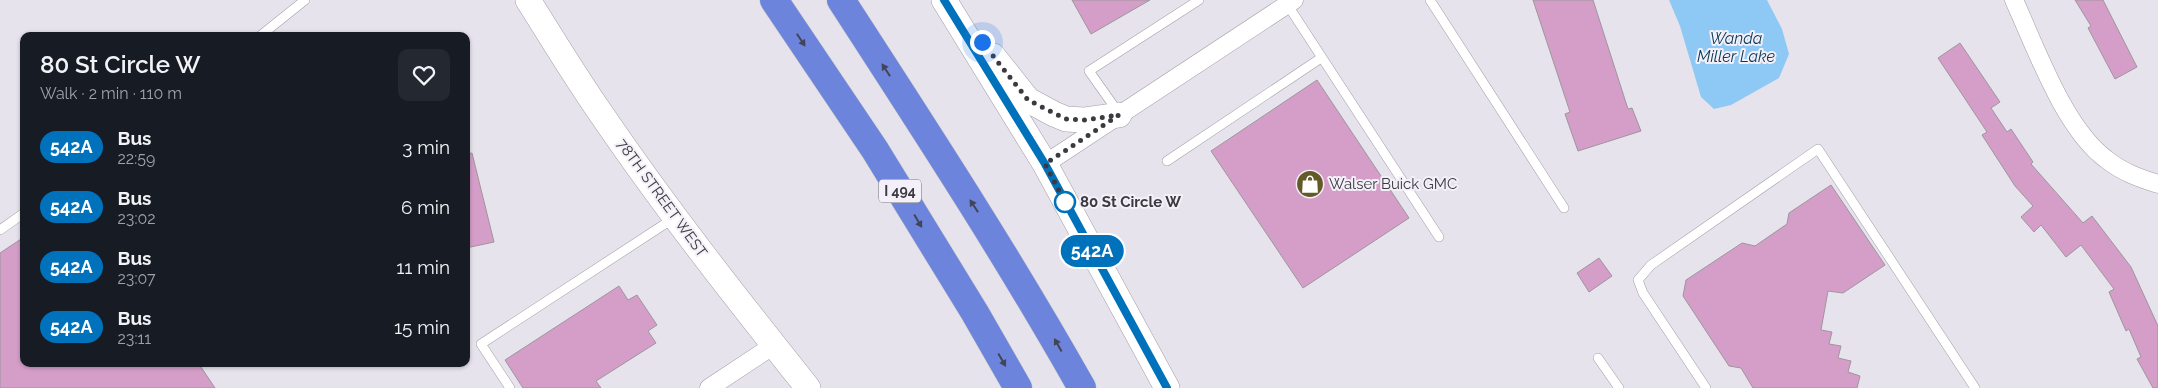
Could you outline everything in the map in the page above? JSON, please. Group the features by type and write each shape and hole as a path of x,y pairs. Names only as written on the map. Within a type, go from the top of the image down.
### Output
{"highway":[{"name":"I 494","path":"774,0 875,150 975,313 1018,388"},
{"path":"840,0 979,213 1041,315 1082,388"}],"street":[{"name":"78TH STREET WEST","path":"528,0 601,114 675,217 808,388"},
{"path":"944,0 1045,164 1167,388"},
{"path":"950,0 1028,100 1066,119 1084,120 1119,115"},
{"path":"2014,0 2067,113 2084,138 2105,159 2131,175 2158,184"},
{"path":"1045,164 1290,2"},
{"path":"709,388 774,345"}],"lane":[{"path":"265,32 304,0"},
{"path":"1119,115 1089,71 1199,0"},
{"path":"1430,0 1564,208"},
{"path":"1290,2 1321,58 1439,237"},
{"path":"1167,161 1321,58"},
{"path":"1706,388 1643,293 1638,280 1651,265 1818,150 1975,388"},
{"path":"0,230 20,216"},
{"path":"510,388 481,344 675,217"},
{"path":"1598,358 1619,388"}],"water":[{"name":"Wanda Miller Lake","path":"1669,0 1767,0 1782,29 1789,54 1779,78 1731,105 1714,109 1701,97 1680,26"}],"building":[{"path":"1072,0 1150,0 1091,34"},
{"path":"1533,0 1593,0 1628,109 1632,108 1641,131 1578,151 1565,114 1570,112"},
{"path":"2075,0 2103,0 2137,67 2115,79 2088,28 2091,26"},
{"path":"1960,43 2000,102 1991,108 2007,132 2011,129 2033,162 2031,164 2083,223 2092,216 2131,267 2158,326 2158,388 2153,388 2137,359 2141,357 2129,329 2126,331 2109,292 2114,289 2081,245 2066,257 2041,225 2034,232 2021,217 2033,206 2015,186 1982,135 1987,132 1938,58"},
{"name":"Walser Buick GMC","path":"1317,80 1409,218 1303,288 1211,151"},
{"path":"470,153 472,153 494,242 470,247"},
{"path":"1831,185 1885,265 1843,293 1828,291 1821,330 1832,332 1829,344 1841,346 1838,358 1851,361 1848,372 1860,376 1857,388 1753,388 1741,368 1729,366 1683,296 1686,280 1742,243 1755,246 1787,224 1789,213"},
{"path":"20,240 20,367 201,367 215,388 0,388 0,253"},
{"path":"1599,258 1612,276 1589,292 1577,273"},
{"path":"619,286 628,300 637,295 657,325 648,331 656,343 596,381 601,388 523,388 505,360"}],"bus line":[{"name":"542A","path":"944,0 1045,164 1167,388"}],"place":[{"name":"Walser Buick GMC","path":"1310,184"},
{"name":"80 St Circle W","path":"1065,202"}],"route":[{"path":"982,42 1028,100 1054,114 1066,119 1084,120 1119,115 1045,164 1065,202"}]}
